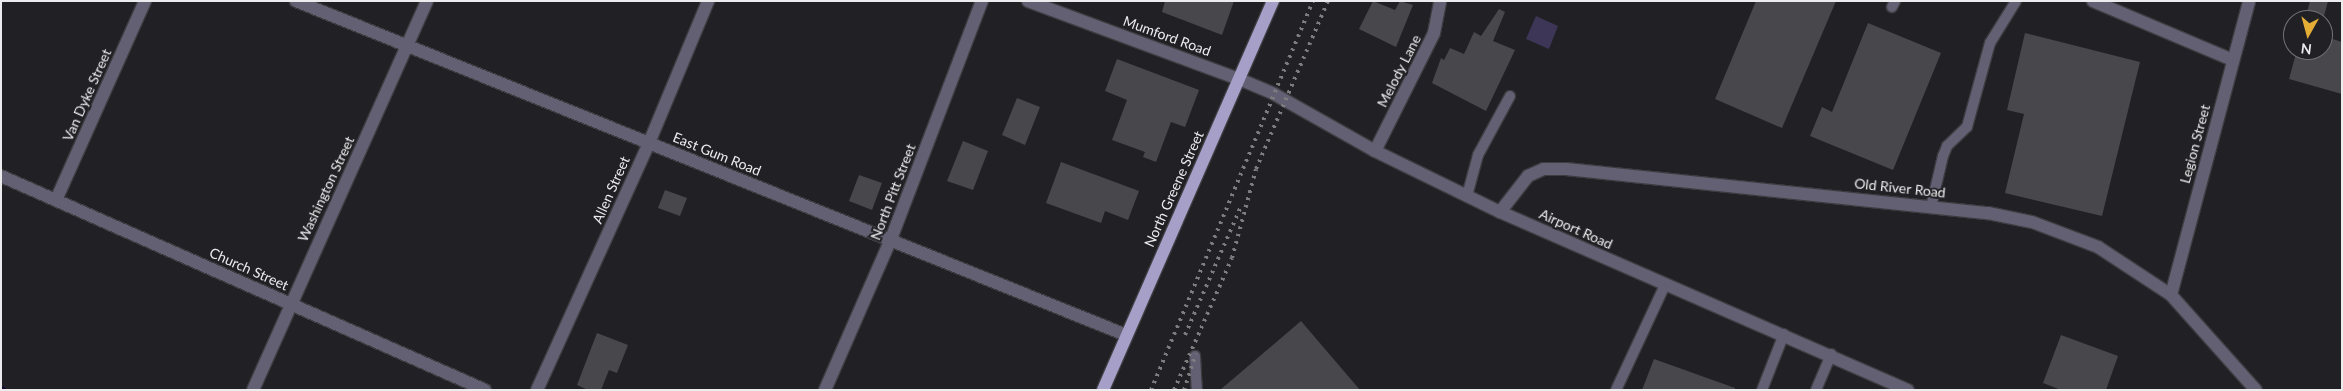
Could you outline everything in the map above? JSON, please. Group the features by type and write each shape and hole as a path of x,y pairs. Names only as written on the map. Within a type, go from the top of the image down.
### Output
{"main road":[{"name":"North Greene Street","path":"1103,390 1273,1"}],"street":[{"name":"Van Dyke Street","path":"56,200 145,1"},
{"name":"East Gum Road","path":"296,1 1126,335"},
{"name":"Washington Street","path":"253,390 290,303 427,1"},
{"name":"Allen Street","path":"537,390 648,143 708,1"},
{"name":"North Pitt Street","path":"824,390 891,240 982,1"},
{"name":"Mumford Road","path":"1028,1 1240,79"},
{"name":"Melody Lane","path":"1375,151 1434,33 1440,1"},
{"path":"2093,1 2233,60"},
{"name":"Legion Street","path":"2171,295 2249,1"},
{"name":"Airport Road","path":"1240,79 1280,97 1375,151 1500,212 1666,285 1831,354 1908,390"},
{"name":"Old River Road","path":"1500,212 1528,176 1544,169 1582,170 1988,213 2069,234 2122,261 2171,295 2256,390"},
{"name":"Church Street","path":"1,176 485,390"}],"lane":[{"path":"1931,207 1945,151 1967,127 1990,44 2016,1"},
{"path":"1467,196 1478,155 1510,96"},
{"path":"1616,390 1666,285"},
{"path":"1762,390 1784,334"},
{"path":"1816,390 1831,354"},
{"path":"1195,356 1197,390"}],"shaded area":[{"path":"1536,16 1558,26 1549,49 1526,39"}],"building":[{"path":"1165,1 1234,1 1222,35 1162,12"},
{"path":"1373,1 1395,10 1400,1 1413,5 1396,47 1359,29"},
{"path":"1756,1 1836,1 1782,128 1715,99"},
{"path":"2310,1 2328,1 2326,10 2308,10"},
{"path":"1499,9 1505,12 1493,41 1515,50 1486,111 1432,83 1441,58 1444,60 1450,48 1464,54 1474,32 1481,36"},
{"path":"1868,23 1941,53 1893,170 1810,136 1822,107 1832,112"},
{"path":"2025,33 2140,62 2102,216 2005,193 2024,114 2007,110"},
{"path":"2333,39 2342,42 2342,94 2289,79 2294,60 2333,60"},
{"path":"1117,59 1199,90 1185,127 1171,122 1156,162 1143,157 1145,152 1112,140 1127,100 1105,91"},
{"path":"1017,98 1040,107 1025,145 1002,135"},
{"path":"963,141 988,151 973,190 947,181"},
{"path":"1061,162 1139,191 1128,220 1105,211 1101,223 1046,203"},
{"path":"859,175 882,183 872,210 849,201"},
{"path":"665,190 687,198 680,216 658,208"},
{"path":"1301,321 1360,390 1220,390"},
{"path":"597,333 628,345 617,373 609,370 601,390 588,390 577,385"},
{"path":"2061,335 2118,356 2106,390 2061,390 2043,383"},
{"path":"1654,359 1735,388 1735,390 1642,390"}],"railway":[{"path":"1151,390 1313,1"},
{"path":"1174,390 1232,258 1256,169 1328,1"},
{"path":"1185,335 1241,206"},
{"path":"1184,390 1196,354"}]}
